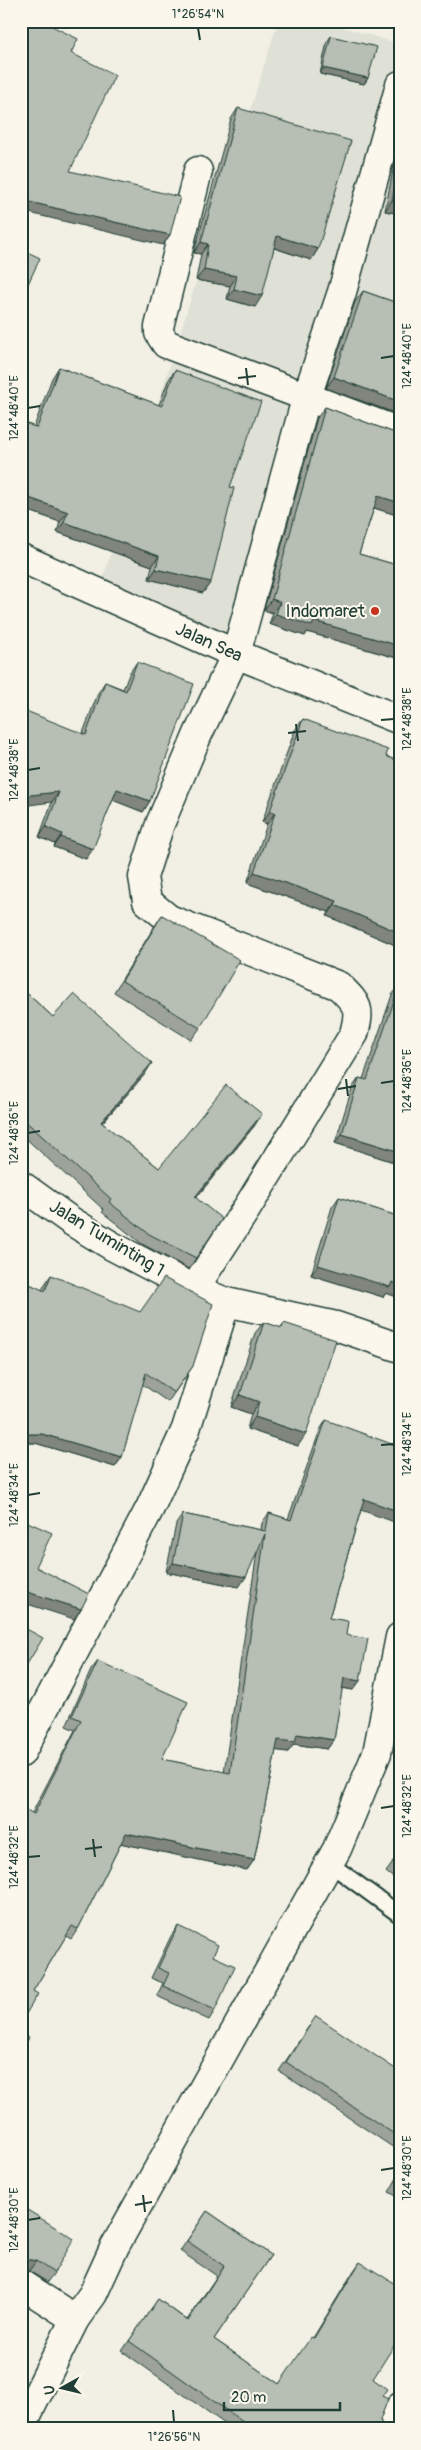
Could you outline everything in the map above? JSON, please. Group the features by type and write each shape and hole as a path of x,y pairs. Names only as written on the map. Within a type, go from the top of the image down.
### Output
{"street":[{"path":"194,1288 247,1208 350,1042 359,1017 358,1005 339,986 169,919 147,901 143,877 160,824 198,734 236,654 306,399 342,292 400,85"},
{"path":"198,171 159,327 162,339 166,344 306,399 400,432"},
{"name":"Jalan Sea","path":"21,558 236,654 400,720"},
{"name":"Jalan Tuminting 1","path":"21,1185 71,1221 112,1246 194,1288 226,1302 336,1326 400,1348"},
{"path":"21,1752 150,1508 166,1473 186,1429 226,1302"},
{"path":"21,2426 75,2319 93,2294 115,2246 337,1849 377,1753 400,1637"},
{"path":"21,2284 75,2319"},
{"path":"389,2429 400,2408"}],"lane":[{"path":"329,1863 400,1915"}],"shaded area":[{"path":"278,21 323,21 400,44 400,422 312,391 241,648 102,581"}],"building":[{"path":"21,21 42,21 78,39 71,53 115,75 70,171 180,197 170,235 21,200"},
{"path":"331,36 377,47 368,78 323,68"},
{"path":"238,108 351,141 318,249 277,236 262,296 234,289 237,276 204,270 208,244 201,242"},
{"path":"400,163 400,202 392,200"},
{"path":"21,249 40,258 21,299"},
{"path":"363,291 400,304 400,402 334,377"},
{"path":"59,367 162,406 175,370 261,402 230,487 234,488 211,582 156,569 159,556 64,522 68,512 21,495 21,421 37,428"},
{"path":"325,407 400,435 400,503 378,496 359,554 400,566 400,646 314,621 312,626 276,614 280,602 272,599"},
{"path":"137,662 194,684 150,801 117,789 93,849 61,837 62,834 46,827 59,792 21,796 21,709 86,735 105,682 126,691"},
{"path":"303,719 388,750 386,756 400,762 400,933 335,905 337,901 254,872 275,813 270,811"},
{"path":"162,915 240,960 200,1028 122,981"},
{"path":"399,986 400,1152 342,1134 359,1078 367,1080"},
{"path":"21,988 53,1017 74,994 152,1063 101,1122 159,1168 226,1085 262,1114 195,1197 222,1219 196,1258 149,1234 109,1202 111,1199 21,1117"},
{"path":"339,1197 400,1217 400,1285 392,1282 390,1287 318,1265"},
{"path":"51,1275 140,1312 164,1278 213,1304 193,1366 174,1393 146,1373 122,1457 42,1434 21,1434 21,1291 25,1282 45,1291"},
{"path":"264,1322 282,1328 284,1323 336,1340 306,1434 255,1417 259,1402 240,1395"},
{"path":"326,1420 400,1447 400,1512 364,1499 329,1618 348,1621 346,1635 368,1639 360,1681 344,1678 334,1740 297,1734 295,1742 278,1740 254,1860 126,1833 78,1929 72,1926 33,1991 38,1994 21,2022 21,1807 34,1814 81,1720 72,1716 98,1661 188,1702 162,1759 230,1773 265,1534 246,1577 173,1563 183,1514 266,1531 269,1513 291,1520"},
{"path":"21,1519 52,1533 36,1567 89,1594 81,1609 21,1590"},
{"path":"21,1626 43,1638 21,1674"},
{"path":"400,1853 400,1868 392,1862"},
{"path":"178,1926 218,1945 213,1956 235,1966 215,2010 163,1986 169,1973 158,1968"},
{"path":"316,2016 400,2072 400,2138 286,2062"},
{"path":"21,2033 29,2038 21,2051"},
{"path":"400,2175 400,2184 396,2182"},
{"path":"21,2206 74,2239 54,2273 36,2261 21,2257"},
{"path":"207,2211 271,2255 214,2339 279,2384 311,2337 314,2338 360,2262 400,2287 400,2336 373,2379 387,2389 382,2396 388,2399 380,2420 384,2429 248,2429 250,2427 129,2341 158,2299 188,2321 224,2266 187,2241"}],"place":[{"name":"Indomaret","path":"375,611"}]}
